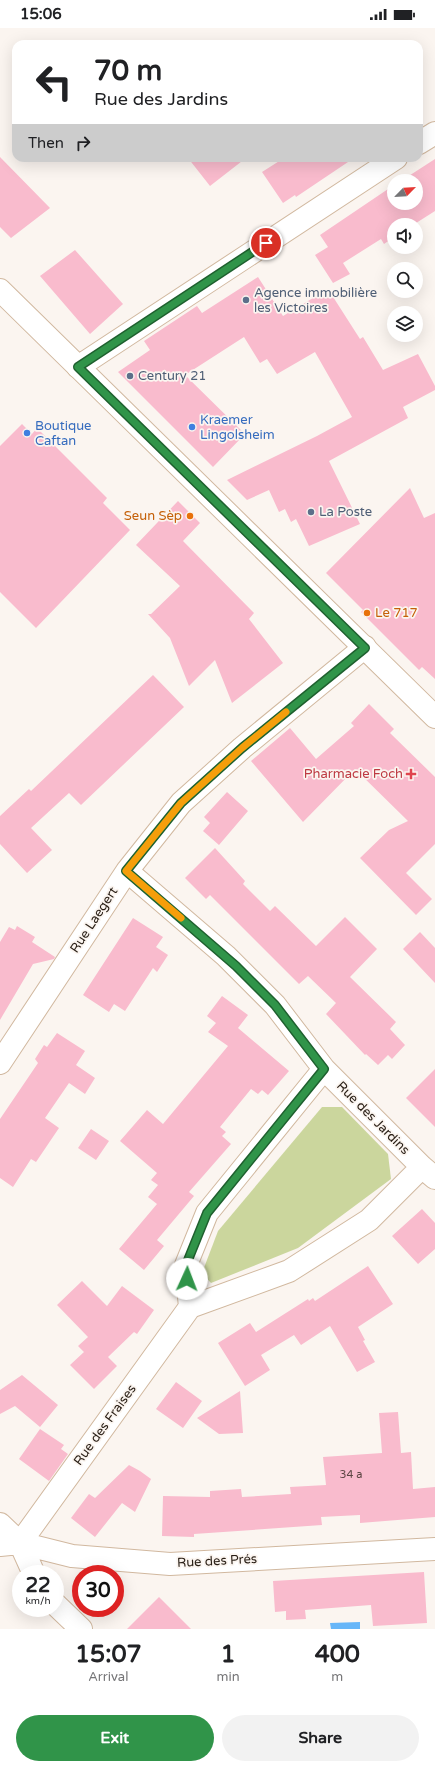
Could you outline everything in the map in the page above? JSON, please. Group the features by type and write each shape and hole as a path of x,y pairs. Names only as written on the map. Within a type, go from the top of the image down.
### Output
{"street":[{"path":"423,140 435,133"},
{"path":"78,367 390,162"},
{"path":"0,290 365,648 431,709"},
{"name":"Rue Laegert","path":"0,1063 126,871 181,803 242,748 365,648"},
{"name":"Rue des Jardins","path":"126,871 237,967 275,1005 324,1069 429,1172"},
{"path":"324,1069 207,1213 186,1265 190,1307 290,1271 368,1220 429,1172"},
{"name":"Rue des Fraises","path":"10,1544 190,1307"},
{"path":"0,1524 10,1544 27,1565"},
{"name":"Rue des Prés","path":"10,1544 72,1556 170,1564 435,1549"},
{"path":"64,1615 73,1626"}],"green space":[{"path":"322,1107 342,1107 388,1154 391,1179 298,1248 211,1283 202,1273 218,1231"}],"water":[{"path":"360,1622 360,1629 331,1629 330,1623"}],"building":[{"path":"0,157 50,208 11,238 0,227"},
{"path":"435,159 435,211 423,219 387,218 387,242 384,244 381,239 343,263 350,274 333,283 315,255 328,247 320,235 387,190 387,210 423,210 423,174 412,174"},
{"path":"191,162 241,162 210,186"},
{"path":"278,162 348,162 296,197 295,195 283,203 262,172"},
{"path":"75,250 123,304 90,334 40,276"},
{"path":"258,277 283,316 328,289 360,339 363,337 383,370 418,354 435,386 435,390 403,407 408,418 329,461 360,524 309,546 296,519 291,522 285,509 279,512 269,490 247,500 227,480 317,436 352,417 315,352 277,374 267,359 260,363 244,337 185,375 245,434 213,467 118,372 150,350 144,341 197,306 202,313"},
{"path":"22,424 32,434 37,428 107,498 103,503 130,530 36,628 0,592 0,446"},
{"path":"410,488 424,518 435,513 435,679 422,667 419,670 361,612 363,610 326,573"},
{"path":"178,501 200,523 183,541 254,613 249,619 283,663 232,703 215,660 189,686 170,638 148,614 151,614 180,586 136,545"},
{"path":"153,675 184,707 81,805 69,793 31,828 52,850 27,873 0,844 0,816 29,789 31,791"},
{"path":"369,704 394,729 390,733 435,777 435,844 406,873 432,899 416,915 360,858 389,830 408,821 355,769 303,822 251,761 290,728 316,759 354,726 351,723"},
{"path":"227,792 248,811 219,845 203,831 210,823 204,817"},
{"path":"215,848 245,881 243,884 270,911 275,906 316,946 345,917 377,949 350,977 396,1022 390,1029 405,1045 392,1059 388,1055 378,1065 366,1054 365,1055 326,1014 336,1003 308,976 299,984 210,895 206,899 185,878"},
{"path":"133,918 163,937 156,947 168,955 157,972 153,968 125,1011 114,1004 109,1012 83,995"},
{"path":"17,926 35,937 32,942 55,957 54,959 33,964 0,1020 0,942 9,927 15,930"},
{"path":"420,932 435,948 435,983 403,949"},
{"path":"222,996 248,1015 238,1028 289,1071 268,1095 262,1090 258,1094 251,1089 220,1127 226,1132 222,1136 231,1144 189,1192 194,1196 157,1240 164,1246 144,1270 119,1249 157,1204 148,1197 158,1185 151,1180 157,1173 120,1141 147,1110 163,1124 228,1046 208,1032 216,1023 207,1016"},
{"path":"57,1033 85,1051 76,1065 95,1078 85,1094 69,1083 45,1118 59,1128 36,1162 31,1159 13,1187 0,1178 0,1119 38,1063 35,1059 44,1045 47,1047"},
{"path":"435,1069 435,1127 406,1098"},
{"path":"91,1129 109,1141 96,1160 78,1148"},
{"path":"422,1209 435,1223 435,1249 418,1264 392,1236"},
{"path":"368,1266 393,1304 358,1327 365,1340 363,1341 375,1362 357,1372 330,1326 301,1345 294,1335 261,1355 270,1370 245,1386 218,1343 250,1323 256,1332 308,1299 309,1301 313,1298 315,1301"},
{"path":"82,1281 107,1306 122,1286 154,1310 137,1334 134,1332 108,1357 117,1366 94,1389 70,1365 84,1352 78,1346 88,1337 57,1305"},
{"path":"22,1375 58,1405 40,1427 15,1406 0,1414 0,1390"},
{"path":"176,1382 202,1401 183,1428 156,1409"},
{"path":"240,1391 243,1433 219,1434 197,1418"},
{"path":"398,1412 401,1453 411,1452 413,1489 435,1487 435,1517 360,1523 360,1515 321,1517 322,1525 194,1534 194,1537 162,1536 163,1496 210,1497 210,1491 241,1489 242,1497 291,1494 290,1487 326,1485 323,1457 382,1453 379,1413"},
{"path":"40,1429 64,1445 61,1449 68,1454 49,1481 19,1459"},
{"path":"129,1465 151,1479 135,1512 122,1503 95,1537 71,1518 89,1494 95,1498"},
{"path":"424,1572 427,1623 373,1626 371,1605 305,1610 306,1619 286,1620 286,1611 275,1612 273,1581"},
{"path":"159,1597 191,1629 127,1629"}],"slow traffic":[{"path":"181,918 126,871 181,803 242,748 286,712"}],"place":[{"name":"Agence immobilière les Victoires","path":"246,300"},
{"name":"Century 21","path":"130,376"},
{"name":"Kraemer Lingolsheim","path":"192,427"},
{"name":"Boutique Caftan","path":"27,433"},
{"name":"La Poste","path":"311,512"},
{"name":"Seun Sèp","path":"190,516"},
{"name":"Le 717","path":"367,613"},
{"name":"Pharmacie Foch","path":"411,774"}],"route":[{"path":"187,1279 186,1265 207,1213 324,1069 275,1005 226,956 126,871 181,803 242,748 365,648 78,367 266,243"}]}
